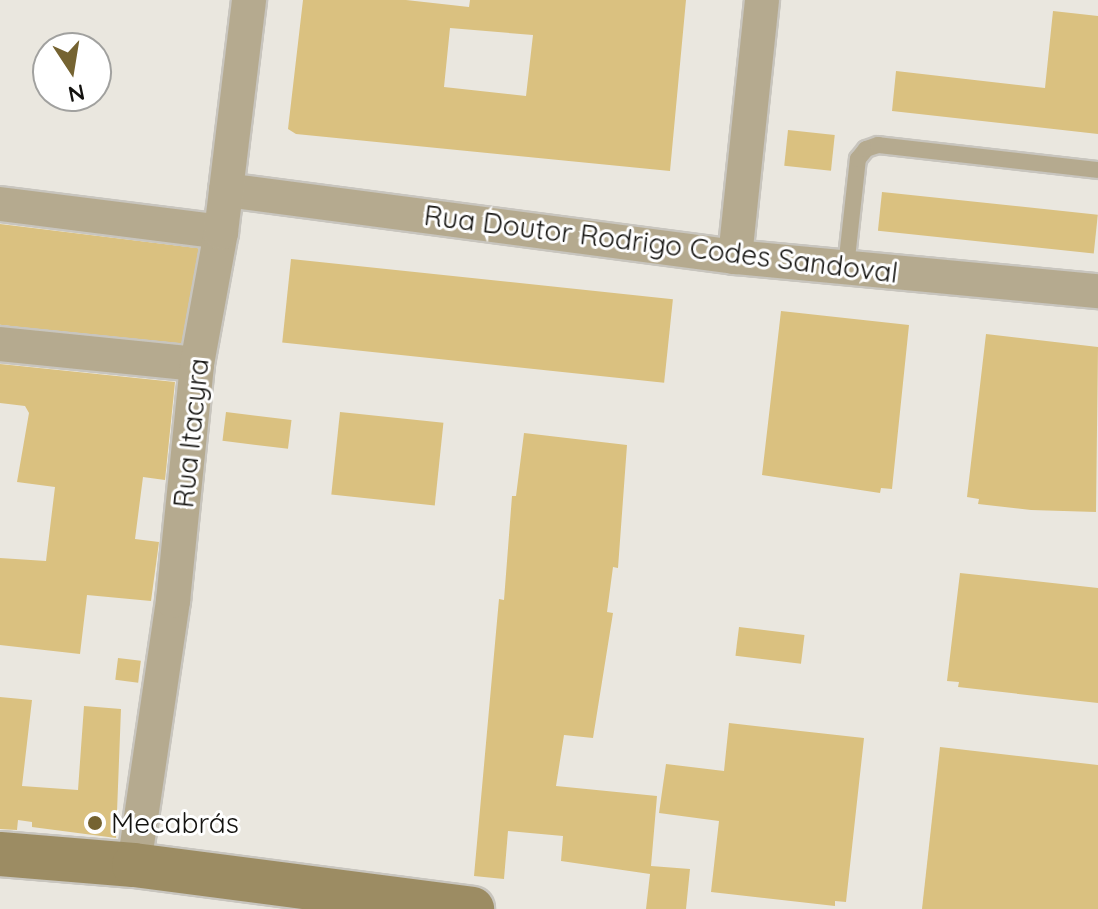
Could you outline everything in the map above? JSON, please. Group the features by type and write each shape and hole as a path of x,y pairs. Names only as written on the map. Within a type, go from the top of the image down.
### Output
{"main road":[{"path":"0,854 134,865 472,909"}],"street":[{"name":"Rua Itacyra","path":"134,865 173,601 197,364 221,232 249,0"},
{"path":"735,257 762,0"},
{"name":"Rua Doutor Rodrigo Codes Sandoval","path":"226,190 735,257 1098,291"},
{"path":"0,204 221,232"},
{"path":"0,344 197,364"}],"lane":[{"path":"846,267 858,159 866,149 878,145 1098,170"}],"building":[{"path":"303,0 406,0 469,7 470,0 686,0 670,171 296,134 288,129","holes":["450,28 533,35 526,96 444,87"]},
{"path":"1053,11 1098,16 1098,134 892,111 896,71 1045,88"},
{"path":"788,130 835,135 831,171 784,166"},
{"path":"882,192 1098,215 1094,253 878,231"},
{"path":"0,224 199,248 186,348 0,325"},
{"path":"291,259 673,299 664,383 282,343"},
{"path":"781,311 909,325 892,489 881,488 880,493 762,475"},
{"path":"986,334 1098,347 1096,512 1031,510 978,504 979,499 967,497"},
{"path":"0,364 175,382 165,480 143,477 135,539 159,542 151,601 87,595 80,654 0,645 0,558 46,561 55,487 17,482 29,413 25,406 0,403"},
{"path":"226,412 292,420 288,449 222,441"},
{"path":"340,412 443,423 435,505 331,495"},
{"path":"524,433 627,445 618,568 613,567 607,612 613,613 593,738 564,735 556,786 657,796 651,866 690,869 686,909 646,909 650,874 561,861 563,836 508,831 504,879 474,876 499,599 504,600 512,496 516,496"},
{"path":"960,573 1098,588 1098,703 958,687 959,682 947,681"},
{"path":"739,627 805,635 801,664 735,656"},
{"path":"118,658 141,661 138,683 115,680"},
{"path":"0,697 32,700 22,786 78,790 84,706 121,709 116,838 32,827 32,822 18,820 17,830 0,829"},
{"path":"729,723 864,738 846,902 835,901 835,906 711,892 719,821 659,813 666,764 724,771"},
{"path":"940,747 1098,765 1098,909 922,909"}],"place":[{"name":"Mecabrás","path":"95,823"}]}
